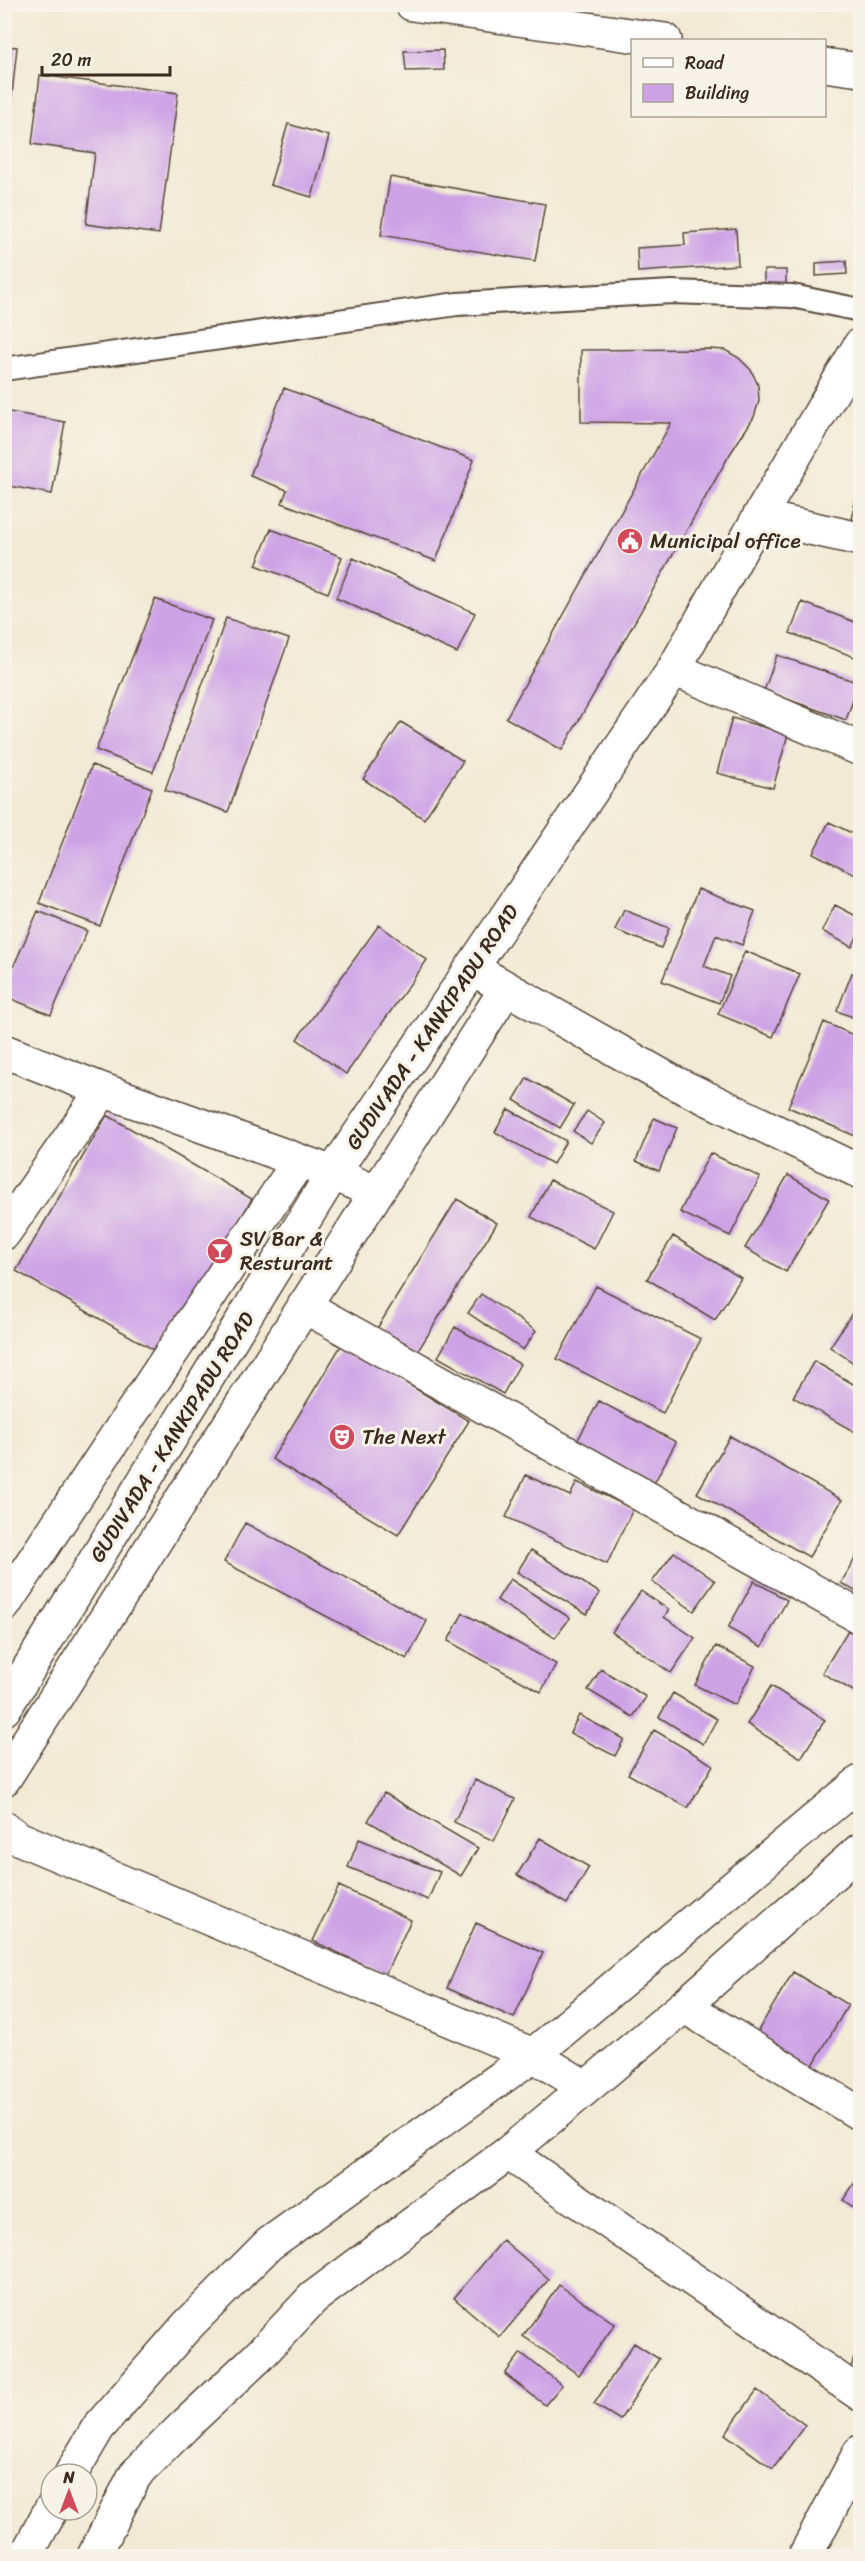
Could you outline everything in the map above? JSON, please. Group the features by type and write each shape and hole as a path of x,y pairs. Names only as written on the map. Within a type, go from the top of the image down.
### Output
{"street":[{"path":"412,4 463,7 659,39"},
{"path":"826,65 861,70"},
{"name":"GUDIVADA - KANKIPADU ROAD","path":"4,1709 333,1173 674,669 759,517 861,345"},
{"path":"759,517 861,539"},
{"path":"674,669 861,749"},
{"path":"473,968 672,1080 861,1172"},
{"path":"4,1779 506,988"},
{"path":"4,1052 333,1173 376,1193"},
{"path":"4,1233 103,1090"},
{"path":"4,1605 299,1161"},
{"path":"304,1305 861,1617"},
{"path":"78,2462 98,2428 186,2327 269,2244 533,2055 861,1782"},
{"path":"4,1828 18,1838 533,2055 585,2087"},
{"path":"94,2556 135,2475 258,2357 313,2298 508,2153 684,2006 861,1850"},
{"path":"684,2006 861,2114"},
{"path":"508,2153 861,2394"},
{"path":"805,2556 861,2452"},
{"path":"26,2556 44,2522"}],"lane":[{"path":"4,369 457,304 672,292 792,296 861,310"}],"building":[{"path":"4,46 17,47 6,152 4,151"},
{"path":"443,50 444,70 406,71 404,51"},
{"path":"40,75 178,93 159,234 86,224 95,153 32,144"},
{"path":"288,124 329,136 312,197 270,185"},
{"path":"390,177 545,204 535,261 381,235"},
{"path":"736,229 738,265 638,272 637,248 685,245 684,233"},
{"path":"846,261 847,274 816,276 816,263"},
{"path":"764,270 786,270 786,285 764,285"},
{"path":"581,350 725,350 739,358 751,370 758,385 759,401 754,417 730,454 562,750 506,718 671,423 581,422"},
{"path":"284,388 474,460 436,561 282,503 287,490 250,476"},
{"path":"4,411 65,422 52,494 4,485"},
{"path":"860,479 860,522 852,520"},
{"path":"271,529 342,557 328,593 256,565"},
{"path":"353,558 475,613 457,653 336,598"},
{"path":"155,599 212,620 153,772 96,750"},
{"path":"802,602 860,624 860,659 790,633"},
{"path":"226,618 289,639 228,812 165,790"},
{"path":"777,655 859,683 846,720 764,691"},
{"path":"732,718 788,734 773,788 717,773"},
{"path":"401,722 463,761 424,819 363,779"},
{"path":"92,765 152,788 100,926 39,903"},
{"path":"829,822 860,837 860,877 813,853"},
{"path":"698,889 755,911 742,945 716,935 704,966 730,976 719,1003 662,981"},
{"path":"835,905 860,918 860,931 852,947 822,931"},
{"path":"624,910 669,928 661,948 615,930"},
{"path":"38,911 87,931 51,1015 4,996 4,988"},
{"path":"379,925 427,960 346,1074 297,1039"},
{"path":"745,951 800,974 773,1037 718,1014"},
{"path":"852,973 860,976 860,1020 837,1011"},
{"path":"824,1022 860,1038 860,1138 788,1107"},
{"path":"527,1078 574,1105 560,1128 514,1100"},
{"path":"508,1109 566,1141 553,1164 495,1132"},
{"path":"587,1111 605,1123 591,1143 573,1131"},
{"path":"107,1115 252,1199 161,1354 16,1271"},
{"path":"654,1118 677,1128 659,1171 636,1161"},
{"path":"710,1153 760,1177 730,1236 680,1212"},
{"path":"788,1175 829,1199 786,1272 745,1248"},
{"path":"550,1180 613,1211 594,1249 531,1217"},
{"path":"457,1199 497,1223 413,1359 373,1335"},
{"path":"673,1236 741,1278 715,1320 647,1279"},
{"path":"596,1286 701,1339 663,1413 557,1359"},
{"path":"481,1294 536,1331 523,1350 468,1313"},
{"path":"860,1301 860,1367 830,1347"},
{"path":"455,1327 520,1364 503,1394 438,1357"},
{"path":"342,1344 469,1421 398,1535 272,1459"},
{"path":"814,1361 860,1388 860,1435 793,1397"},
{"path":"599,1401 676,1442 651,1489 574,1447"},
{"path":"730,1436 842,1500 809,1557 697,1493"},
{"path":"526,1475 570,1496 577,1482 633,1509 607,1564 506,1517"},
{"path":"245,1523 427,1621 407,1659 224,1562"},
{"path":"531,1550 600,1593 587,1614 517,1572"},
{"path":"860,1550 860,1594 841,1583"},
{"path":"674,1552 715,1581 694,1611 652,1582"},
{"path":"510,1579 570,1618 555,1638 497,1600"},
{"path":"754,1581 787,1600 762,1647 728,1628"},
{"path":"641,1591 669,1610 664,1617 695,1638 671,1673 612,1632"},
{"path":"463,1613 556,1664 541,1692 448,1641"},
{"path":"848,1630 860,1637 860,1695 822,1673"},
{"path":"716,1646 755,1666 735,1705 695,1685"},
{"path":"601,1669 646,1697 633,1717 588,1690"},
{"path":"771,1686 825,1720 801,1758 747,1724"},
{"path":"673,1693 717,1719 703,1744 659,1717"},
{"path":"579,1715 624,1739 615,1756 570,1733"},
{"path":"654,1730 713,1765 688,1808 628,1774"},
{"path":"475,1780 515,1799 494,1841 454,1822"},
{"path":"384,1793 478,1848 461,1876 368,1821"},
{"path":"540,1838 589,1867 567,1904 517,1875"},
{"path":"359,1839 440,1872 428,1900 348,1867"},
{"path":"339,1886 411,1920 385,1975 313,1941"},
{"path":"476,1923 543,1953 514,2018 447,1988"},
{"path":"793,1972 848,2005 809,2072 753,2039"},
{"path":"860,2175 860,2212 843,2200"},
{"path":"503,2240 549,2279 500,2337 454,2298"},
{"path":"559,2285 615,2324 579,2375 523,2336"},
{"path":"860,2340 860,2377 849,2373"},
{"path":"634,2343 659,2359 620,2420 594,2404"},
{"path":"521,2353 562,2385 545,2405 505,2374"},
{"path":"757,2390 805,2425 773,2469 725,2434"}],"place":[{"name":"Municipal office","path":"630,541"},
{"name":"SV Bar & Resturant","path":"220,1251"},
{"name":"The Next","path":"342,1437"}]}
